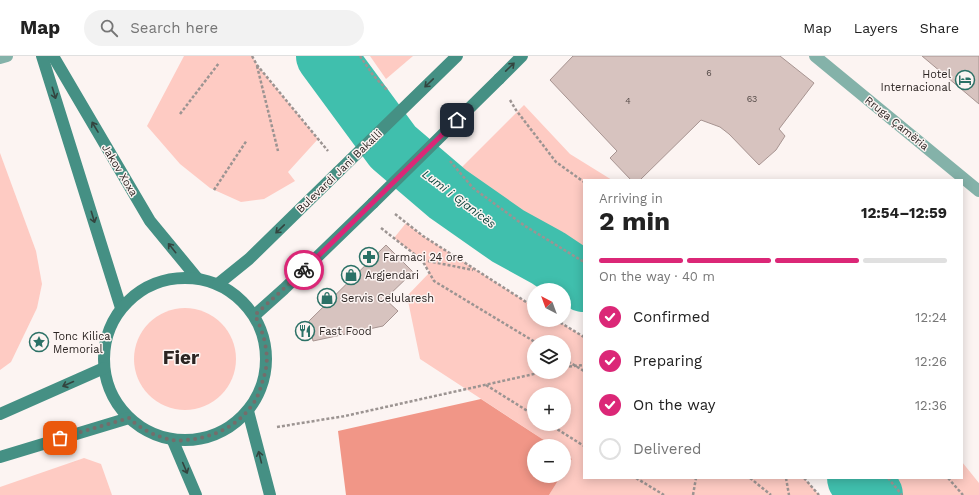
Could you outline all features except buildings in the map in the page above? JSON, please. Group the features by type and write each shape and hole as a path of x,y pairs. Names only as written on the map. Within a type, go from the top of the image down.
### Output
{"main road":[{"path":"42,56 121,308"},
{"name":"Jakov Xoxa","path":"53,56 150,221 197,278"},
{"name":"Bulevardi Jani Bakalli","path":"218,284 249,259 457,56"},
{"path":"255,315 362,214 522,56"},
{"path":"176,278 197,278 218,284 236,295 255,315 261,330 266,351 266,372 259,393 248,411 232,425 213,435 192,440 173,441 151,433 129,418 112,394 104,368 104,347 110,326 121,308 136,294 159,281 176,278"},
{"path":"0,414 104,368"},
{"path":"248,411 270,495"},
{"path":"0,457 129,418"},
{"path":"173,441 196,495"}],"street":[{"path":"0,58 7,56"},
{"name":"Rruga Çamëria","path":"815,56 979,191"}],"path":[{"path":"360,56 388,92"},
{"path":"180,114 219,63"},
{"path":"257,65 278,152"},
{"path":"499,79 516,110 556,162 583,181"},
{"path":"214,190 247,140"},
{"path":"448,160 473,188 525,226 583,261"},
{"path":"362,214 422,260 434,281 527,337"},
{"path":"422,260 476,271"},
{"path":"568,327 583,336"},
{"path":"571,363 583,371"},
{"path":"571,366 583,365"},
{"path":"253,432 345,416 527,376"},
{"path":"486,385 527,411"},
{"path":"560,431 583,445"},
{"path":"638,479 664,495"},
{"path":"693,495 696,479"},
{"path":"751,479 771,495"},
{"path":"786,479 788,495"},
{"path":"805,479 819,495"},
{"path":"889,479 902,495"},
{"path":"949,479 963,495"}],"shaded area":[{"path":"184,56 252,56 257,65 318,139 288,172 295,181 264,199 241,202 210,188 180,164 147,126"},
{"path":"370,56 413,56 386,79"},
{"path":"524,105 570,154 610,179 583,179 583,261 518,221 486,197 458,171"},
{"path":"0,153 36,251 42,284 37,308 11,362 0,370"},
{"path":"406,223 423,236 527,303 527,327 568,327 583,336 583,479 805,479 819,495 549,495 557,483 571,483 571,439 542,439 530,431 571,431 571,387 527,387 527,429 420,359 407,296 430,272 422,260 394,238"},
{"path":"185,308 205,312 213,316 221,323 228,331 232,339 236,359 232,379 228,387 221,395 213,402 205,406 185,410 165,406 157,402 149,395 142,387 138,379 134,359 138,339 142,331 149,323 157,316 165,312"},
{"path":"481,399 527,429 527,431 530,431 542,439 527,439 527,483 557,483 549,495 346,495 338,431"},
{"path":"84,458 101,464 112,495 0,495 0,487"},
{"path":"963,463 979,483 979,495 902,495 889,479 963,479"}],"waterway":[{"name":"Lumi i Gjanicës","path":"326,56 393,147 448,194 508,236 548,258 583,281"},
{"name":"Lumi i Gjanicës","path":"858,479 873,495"}],"way so far":[{"path":"60,438 129,418 151,433 173,441 192,440 213,435 232,425 248,411 253,404 259,393 266,372 266,351 261,330 255,315 304,270"}],"place":[{"name":"Hotel Internacional","path":"965,80"},
{"name":"Farmaci 24 ore","path":"369,257"},
{"name":"Argjendari","path":"351,275"},
{"name":"Servis Celularesh","path":"327,298"},
{"name":"Fast Food","path":"305,331"},
{"name":"Tonc Kilica Memorial","path":"39,342"}],"district":[{"name":"Fier","path":"181,357"}],"route":[{"path":"304,270 457,120"}]}
